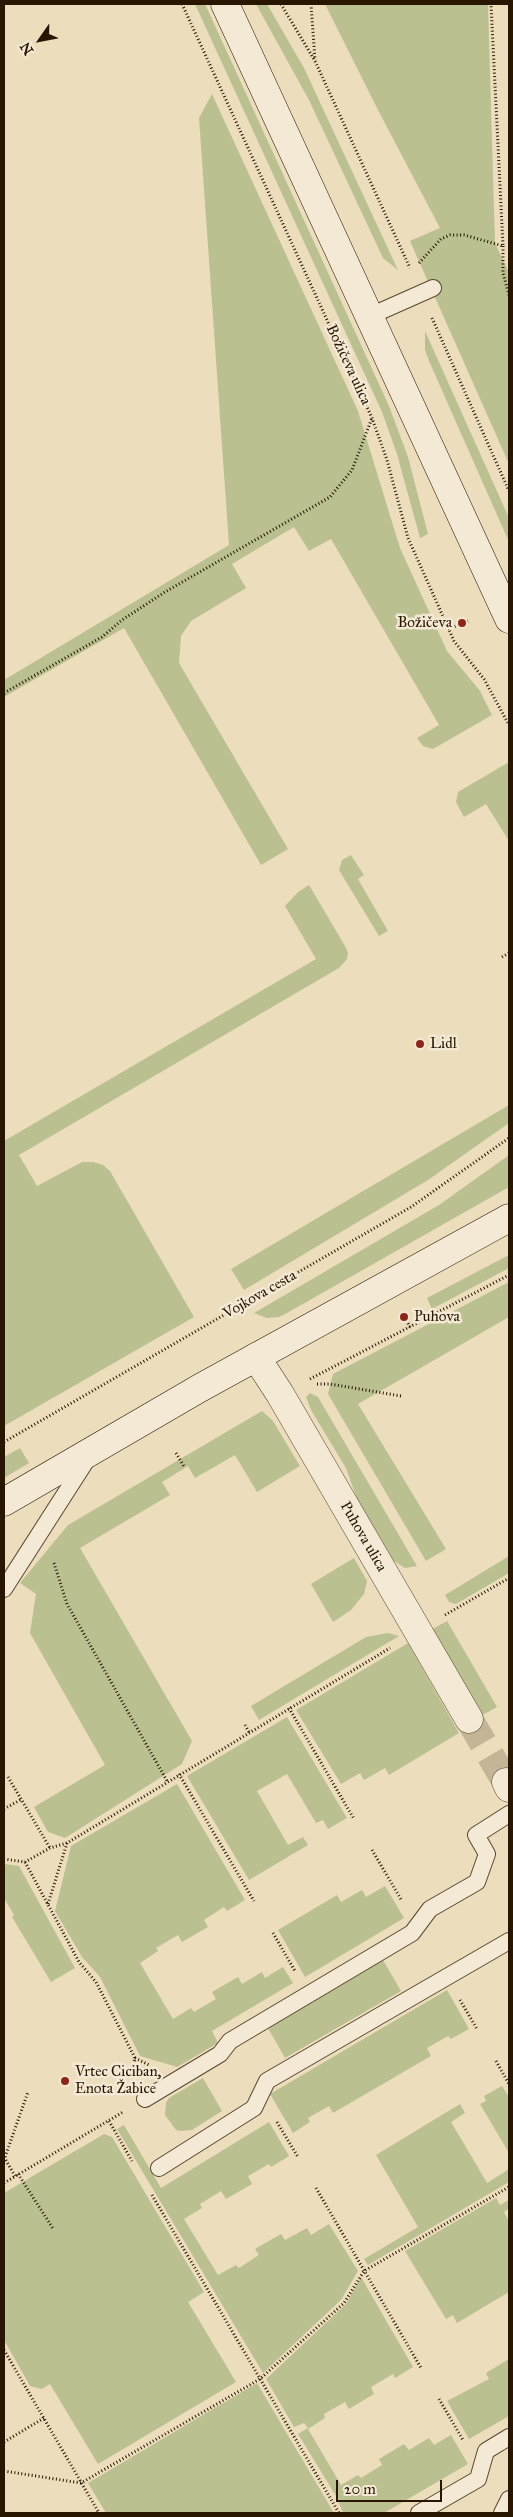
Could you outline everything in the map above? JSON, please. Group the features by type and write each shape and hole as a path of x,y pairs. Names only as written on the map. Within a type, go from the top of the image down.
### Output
{"street":[{"path":"226,4 509,619"},
{"path":"4,1502 93,1449 509,1218"},
{"name":"Puhova ulica","path":"256,1358 280,1394 469,1719"}],"lane":[{"path":"370,316 427,290"},
{"path":"4,1589 93,1449"},
{"path":"146,2099 220,2054 230,2041 412,1933 430,1909 477,1882 487,1854 476,1835 509,1814"},
{"path":"159,2168 254,2108 267,2081 509,1941"},
{"path":"419,2513 478,2479 486,2451 509,2437"},
{"path":"502,2513 509,2499"}],"path":[{"name":"Božičeva ulica","path":"182,4 372,418 387,460 408,538 448,629 454,641 493,693 509,725"},
{"path":"281,4 315,61 412,272 441,239 450,236 464,235 502,246"},
{"path":"311,4 315,61"},
{"path":"491,4 503,273 509,295"},
{"path":"427,290 509,490"},
{"path":"4,692 102,638 122,620 165,592 330,497 352,470 372,418"},
{"path":"448,629 468,621"},
{"path":"502,957 509,953"},
{"name":"Vojkova cesta","path":"4,1442 411,1207 509,1138"},
{"path":"280,1394 509,1275"},
{"path":"401,1311 410,1327"},
{"path":"317,1384 330,1384 401,1396"},
{"path":"176,1453 185,1468"},
{"path":"54,1561 66,1604 167,1781"},
{"path":"4,1859 25,1862 50,1848 67,1843 167,1781 509,1578"},
{"path":"289,1708 354,1820"},
{"path":"245,1725 249,1732"},
{"path":"179,1774 254,1901"},
{"path":"8,1777 50,1848"},
{"path":"4,1809 22,1799"},
{"path":"48,1905 67,1843"},
{"path":"25,1862 78,1962 96,1982 135,2058 131,2076"},
{"path":"273,1933 309,1994"},
{"path":"496,2061 509,2084"},
{"path":"28,2092 4,2157 54,2230"},
{"path":"4,2183 146,2099"},
{"path":"124,2112 126,2103"},
{"path":"109,2121 134,2164"},
{"path":"4,2471 82,2483 260,2379 344,2303 364,2271 509,2187"},
{"path":"316,2188 421,2368"},
{"path":"149,2189 339,2513"},
{"path":"4,2350 99,2513"},
{"path":"4,2442 44,2418"}],"green space":[{"path":"195,4 205,4 389,406 408,457 428,534 420,538 397,454 382,412"},
{"path":"256,4 267,4 304,68 398,270 383,258 309,100"},
{"path":"325,4 488,4 495,243 509,273 509,464 410,241 440,228"},
{"path":"212,94 358,411 400,548 447,651 480,691 492,715 433,749 423,746 417,738 439,725 331,539 309,551 294,527 232,564 246,588 191,621 181,636 179,663 288,849 261,865 124,628 4,697 4,680 229,545 199,118"},
{"path":"425,331 509,518 509,542 429,361 425,350"},
{"path":"509,762 509,841 486,804 464,817 456,802 458,792"},
{"path":"351,855 364,875 358,879 388,931 379,936 339,870 342,860"},
{"path":"309,885 348,953 347,959 339,968 19,1155 37,1186 82,1162 93,1162 103,1165 110,1171 194,1317 4,1426 4,1141 316,959 285,906 298,892"},
{"path":"509,1105 509,1123 428,1180 244,1290 231,1269"},
{"path":"509,1155 509,1187 279,1317 267,1318 254,1313 439,1205"},
{"path":"509,1255 509,1268 432,1309 427,1298"},
{"path":"509,1282 509,1317 358,1404 446,1549 426,1561 328,1394 333,1374"},
{"path":"310,1393 318,1397 417,1566 405,1568 394,1561 357,1499 346,1468 311,1410 306,1397"},
{"path":"262,1411 273,1421 300,1466 257,1492 235,1455 195,1478 188,1466 162,1482 170,1495 80,1548 192,1741 182,1764 65,1838 48,1832 34,1807 105,1765 30,1633 36,1594 20,1583 68,1525"},
{"path":"20,1448 29,1463 4,1478 4,1457"},
{"path":"509,1556 509,1573 456,1604 449,1602 445,1595"},
{"path":"354,1558 367,1581 364,1594 351,1610 333,1622 311,1584"},
{"path":"447,1621 497,1707 479,1717 429,1631"},
{"path":"388,1633 399,1636 259,1720 251,1706 366,1637"},
{"path":"408,1643 459,1733 389,1775 385,1768 364,1780 360,1773 341,1784 296,1710"},
{"path":"287,1717 347,1818 328,1829 323,1820 316,1823 287,1774 257,1791 288,1845 303,1837 308,1845 249,1880 187,1776"},
{"path":"177,1784 245,1900 227,1911 224,1907 204,1920 208,1927 182,1942 178,1935 156,1948 158,1951 140,1963 173,2019 191,2008 194,2012 216,1999 212,1992 238,1977 242,1984 262,1972 265,1978 283,1967 293,1983 212,2031 218,2043 177,2067 140,2056 100,1977 82,1957 55,1911 71,1846"},
{"path":"4,1864 19,1866 75,1968 51,1982 12,1917 14,1915 4,1898"},
{"path":"385,1886 404,1918 305,1977 278,1930 337,1895 341,1902 362,1890 366,1897"},
{"path":"383,1960 401,1991 285,2058 268,2028"},
{"path":"447,1990 469,2029 451,2039 448,2036 427,2048 431,2056 333,2113 329,2106 308,2118 310,2122 293,2133 270,2094"},
{"path":"203,2078 222,2111 192,2130 176,2130 165,2115 166,2103 169,2098"},
{"path":"502,2086 509,2097 509,2153 480,2104 486,2101 484,2096"},
{"path":"460,2104 465,2113 451,2122 487,2183 509,2169 509,2182 368,2265 364,2259 418,2227 376,2155"},
{"path":"269,2122 289,2156 271,2167 269,2164 248,2176 252,2184 226,2199 221,2191 200,2204 202,2208 184,2219 218,2275 236,2265 239,2268 259,2255 255,2249 281,2234 285,2240 307,2228 311,2235 329,2224 358,2271 341,2300 263,2373 117,2129 124,2125 161,2188"},
{"path":"104,2134 112,2137 204,2292 188,2302 236,2382 98,2464 50,2384 42,2389 30,2386 4,2340 4,2193"},
{"path":"496,2198 500,2205 509,2200 509,2209 504,2212 509,2222 509,2292 457,2323 453,2315 446,2319 405,2251"},
{"path":"361,2277 413,2367 395,2378 393,2374 371,2387 374,2394 349,2409 345,2402 324,2414 325,2418 308,2429 341,2485 358,2475 361,2478 382,2465 379,2459 404,2444 409,2450 429,2438 434,2445 451,2435 468,2464 384,2513 343,2513 336,2496 298,2434 308,2428 304,2423 294,2427 266,2379 346,2304"},
{"path":"509,2359 509,2416 469,2439 447,2401 489,2379 486,2373"},
{"path":"257,2383 334,2513 106,2513 88,2483"}],"tunnel":[{"path":"469,1719 506,1782"}],"place":[{"name":"Božičeva","path":"462,623"},
{"name":"Lidl","path":"420,1044"},
{"name":"Puhova","path":"404,1317"},
{"name":"Vrtec Ciciban, Enota Žabice","path":"65,2081"}]}
